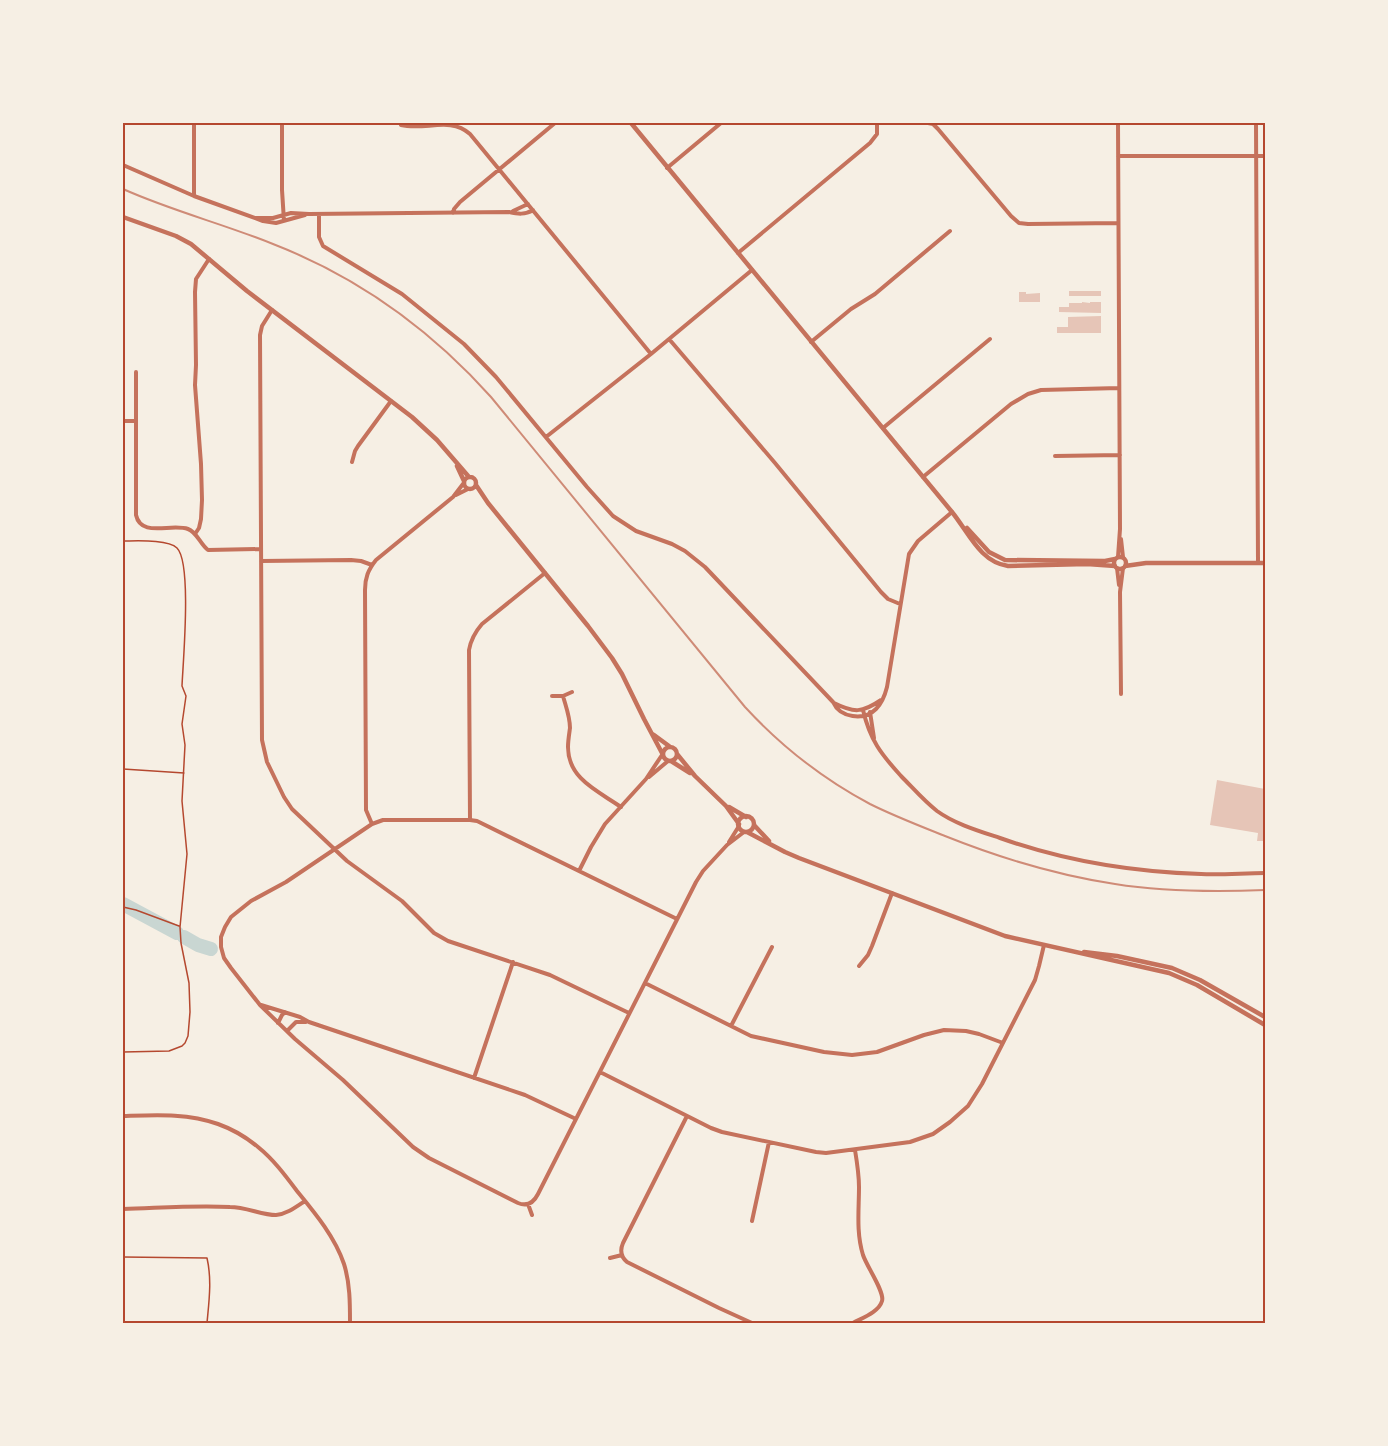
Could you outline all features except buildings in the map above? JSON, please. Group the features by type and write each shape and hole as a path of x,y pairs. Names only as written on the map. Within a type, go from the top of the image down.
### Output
{"street":[{"path":"194,123 194,196"},
{"path":"282,123 284,221"},
{"path":"453,213 460,202 555,123"},
{"path":"631,123 992,558 1008,566 1087,564 1120,567 1146,563 1265,563"},
{"path":"667,168 721,123"},
{"path":"738,253 870,143 877,134 878,123"},
{"path":"928,123 938,129 1017,222 1028,224 1118,223"},
{"path":"1118,123 1121,694"},
{"path":"1257,123 1258,563"},
{"path":"402,125 416,127 439,124 458,127 470,134 651,354"},
{"path":"1118,156 1265,156"},
{"path":"123,165 194,196 268,223 309,214"},
{"path":"509,212 519,210 528,204"},
{"path":"255,218 273,218 291,213 509,212 524,214 532,210"},
{"path":"319,214 319,237 322,246 402,294 449,331 488,367 613,516 636,531 685,551 705,567 833,702 848,710 863,713 883,699 911,549 952,512"},
{"path":"123,216 191,244 272,310 424,427 469,477 474,479 488,503 612,658 664,759 695,776"},
{"path":"811,342 851,309 875,294 950,231"},
{"path":"195,534 201,519 202,500 195,385 195,292 196,279 210,259"},
{"path":"546,437 752,270"},
{"path":"272,310 262,326 260,335 262,740 264,755 288,804 333,850 402,901 434,933 448,940 561,979 629,1013"},
{"path":"669,339 881,592 888,599 900,604"},
{"path":"883,428 990,339"},
{"path":"136,372 136,515 140,525 149,528 186,528 195,534 208,550 261,549"},
{"path":"923,477 1022,396 1049,390 1119,388"},
{"path":"352,462 358,446 391,401"},
{"path":"123,421 136,421"},
{"path":"1055,456 1119,455"},
{"path":"454,461 469,489 488,503"},
{"path":"453,497 469,477"},
{"path":"372,824 366,810 366,577 372,565 384,553 453,497 476,485"},
{"path":"992,558 1012,561 1105,561 1120,558 1146,563"},
{"path":"1120,558 1126,563 1120,567"},
{"path":"261,561 351,560 372,565"},
{"path":"470,820 470,650 472,638 482,624 545,573"},
{"path":"552,696 563,696 572,692"},
{"path":"563,696 569,720 568,752 573,769 586,784 621,807"},
{"path":"870,710 874,741"},
{"path":"863,713 868,731 884,757 924,800 937,811 957,822 1009,841 1065,857 1124,868 1203,874 1265,873"},
{"path":"650,731 676,750 695,776 726,806 741,830 773,846 1005,936 1159,970 1185,979 1265,1025"},
{"path":"579,871 599,833 646,779 666,747 670,746"},
{"path":"646,779 675,759 677,754"},
{"path":"726,806 753,820 754,825 773,846"},
{"path":"677,919 482,823 470,820 383,820 372,824 286,882 251,901 231,917 223,932 221,947 224,958 260,1005 418,1152 518,1203 528,1204 536,1198 699,877 727,845 740,819 746,817"},
{"path":"727,845 752,829 754,825"},
{"path":"859,966 868,955 892,893"},
{"path":"600,1072 722,1132 826,1153 910,1142 941,1129 959,1115 974,1097 1035,980 1044,945"},
{"path":"731,1026 772,947"},
{"path":"1075,951 1105,954 1172,968 1200,980 1265,1017"},
{"path":"474,1078 513,962"},
{"path":"645,983 751,1036 838,1054 877,1052 944,1030 966,1031 1003,1043"},
{"path":"260,1005 532,1097 576,1119"},
{"path":"278,1023 285,1012"},
{"path":"286,1031 296,1022 309,1022"},
{"path":"123,1116 163,1115 207,1120 228,1128 265,1154 278,1166 329,1234 344,1263 349,1290 350,1323"},
{"path":"687,1116 621,1247 622,1255 627,1262 752,1323"},
{"path":"752,1221 769,1142"},
{"path":"853,1323 878,1308 882,1304 883,1297 865,1262 859,1240 859,1185 855,1150"},
{"path":"123,1209 227,1206 277,1215 290,1211 305,1201"},
{"path":"528,1204 532,1215"},
{"path":"610,1258 622,1255"}],"path":[{"path":"123,542 167,543 175,546 181,554 186,595 182,686 186,696 182,724 185,745 182,801 187,854 180,927 189,983 190,1012 188,1036 182,1046 169,1051 123,1052"},
{"path":"123,768 184,773"},
{"path":"123,907 180,927"},
{"path":"123,1257 207,1258 210,1288 207,1323"}],"waterway":[{"path":"123,904 177,933"},
{"path":"184,937 211,949"}],"railway":[{"path":"123,189 304,257 364,289 444,349 491,397 745,707 803,761 836,784 870,804 917,825 1028,865 1071,876 1152,889 1265,890"}]}
